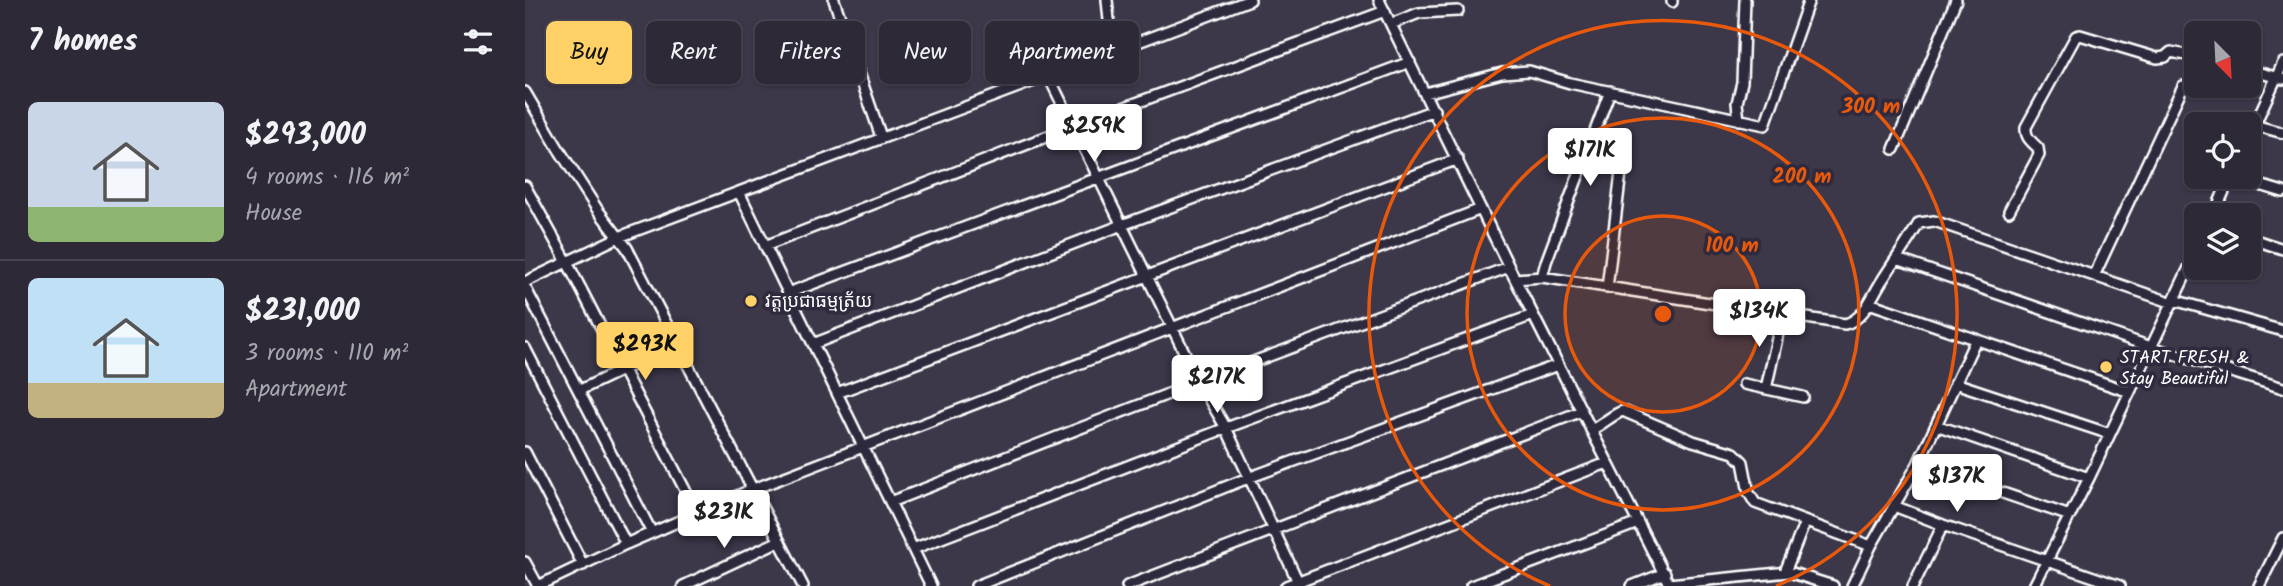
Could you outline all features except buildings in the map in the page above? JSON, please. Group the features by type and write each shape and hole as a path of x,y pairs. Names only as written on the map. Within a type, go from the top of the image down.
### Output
{"street":[{"path":"834,0 881,138"},
{"path":"1107,0 1109,21"},
{"path":"1139,40 1250,0"},
{"path":"1379,0 1509,267 1670,585 1784,572 1833,586"},
{"path":"1739,120 1745,0"},
{"path":"1425,93 1502,73 1523,71 1765,125 1809,0"},
{"path":"1894,149 1956,0"},
{"path":"1391,24 1419,13 1458,10"},
{"path":"765,246 1385,11"},
{"path":"2009,211 2039,155 2038,148 2025,134 2026,127 2076,36 2157,58 2165,57 2171,52 2184,55"},
{"path":"788,293 1410,62"},
{"path":"2261,113 2279,78 2283,63"},
{"path":"2261,73 2279,78"},
{"path":"652,533 525,285 619,237 1024,84"},
{"path":"1052,84 1199,382 1226,428 1299,584"},
{"path":"2094,276 2183,86"},
{"path":"1542,277 1610,91"},
{"path":"525,92 577,178 627,248 803,586"},
{"path":"813,344 1122,225 1434,110"},
{"path":"2261,127 2283,133"},
{"path":"1607,288 1623,156"},
{"path":"837,393 1458,159"},
{"path":"525,186 698,515"},
{"path":"2261,186 2283,192"},
{"path":"739,192 931,586"},
{"path":"525,562 538,586 626,544 751,490 1481,209"},
{"path":"1515,279 1542,277 1845,324 1857,318 1869,303 1919,223 1934,221 2173,301 2283,331"},
{"path":"2261,242 2283,249"},
{"path":"1897,259 2151,347 2283,388"},
{"path":"890,502 1199,382 1509,267"},
{"path":"2034,586 2089,478 2184,278"},
{"path":"1869,303 2130,392"},
{"path":"913,549 1226,428 1533,315"},
{"path":"1766,389 1782,315"},
{"path":"1852,586 1917,464 1976,339"},
{"path":"580,390 676,344"},
{"path":"525,348 626,544"},
{"path":"976,586 1248,478 1558,365"},
{"path":"1955,383 2110,434"},
{"path":"1744,384 1803,397"},
{"path":"1127,586 1582,411"},
{"path":"1591,430 1623,411 1693,441 1734,453 1743,462 1749,493 1755,503 1871,546"},
{"path":"1936,425 2089,478"},
{"path":"525,452 583,565"},
{"path":"1286,586 1299,584 1607,463"},
{"path":"1917,464 2070,516"},
{"path":"1894,506 2120,586"},
{"path":"1784,572 1805,522"},
{"path":"1471,586 1638,523"},
{"path":"1913,586 1943,525"},
{"path":"683,586 779,541"},
{"path":"2259,586 2282,541"},
{"path":"1632,586 1665,573"}],"place":[{"name":"វត្តប្រជាធម្មត្រ័យ","path":"751,301"},
{"name":"START FRESH & Stay Beautiful","path":"2106,367"}]}
